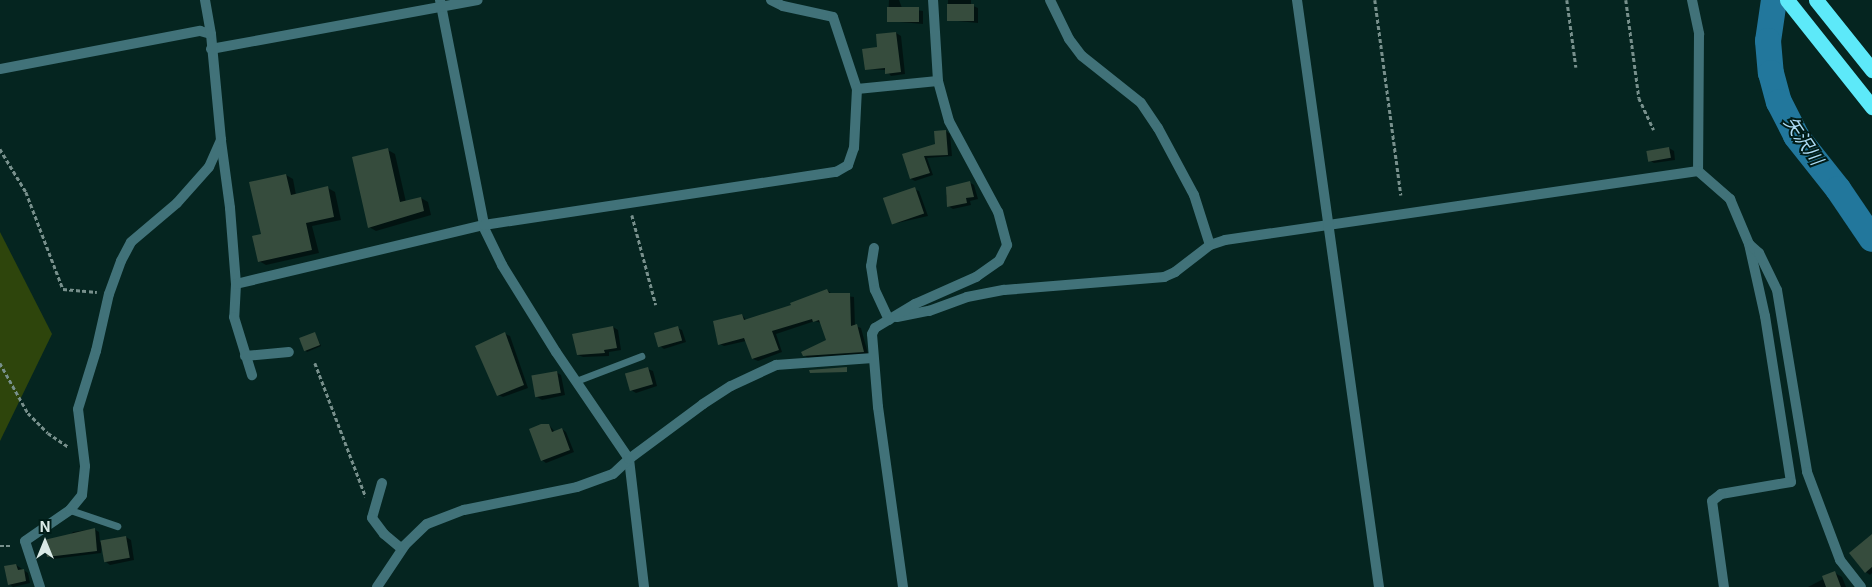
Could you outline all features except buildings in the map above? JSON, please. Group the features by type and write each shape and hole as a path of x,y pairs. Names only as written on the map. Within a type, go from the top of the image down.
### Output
{"highway":[{"path":"1787,0 1872,107"},
{"path":"1819,4 1872,70"}],"street":[{"path":"205,0 211,34 236,284 234,317 252,374"},
{"path":"211,49 441,4 478,0"},
{"path":"236,284 484,225 836,172 848,166 852,158 857,88 833,17 783,6 771,0"},
{"path":"903,587 873,358 874,328 915,304 976,277 999,261 1006,251 1004,226 949,121 938,81 933,0"},
{"path":"1050,0 1068,39 1082,56 1141,103 1158,128 1194,195 1210,245"},
{"path":"1297,0 1379,587"},
{"path":"1692,0 1699,34 1698,171 1730,199 1749,244 1765,316 1791,482 1721,494 1712,501 1724,587"},
{"path":"441,4 484,225 502,265 576,382 629,459 644,587"},
{"path":"0,70 200,31 211,34"},
{"path":"857,88 938,81"},
{"path":"40,587 25,542 70,510 82,495 83,456 78,409 96,351 108,294 131,242 193,186 209,167 221,140"},
{"path":"893,318 1004,290 1164,277 1175,272 1210,245 1328,225 1698,171"},
{"path":"1749,244 1760,253 1777,290 1807,472 1840,560 1861,587"},
{"path":"874,248 871,266 875,290 893,318"},
{"path":"245,356 290,352"},
{"path":"377,587 402,549 416,532 427,524 464,510 596,482 613,474 629,459 731,386 776,365 873,358"},
{"path":"382,483 372,512 384,534 402,549"}],"lane":[{"path":"576,382 641,356"},
{"path":"70,510 117,526"}],"path":[{"path":"1375,0 1402,195"},
{"path":"1567,0 1576,67"},
{"path":"1626,0 1639,98 1654,130"},
{"path":"0,150 26,192 63,289 108,294"},
{"path":"629,203 656,306"},
{"path":"0,362 28,413 48,433 83,456"},
{"path":"315,363 372,512"}],"green space":[{"path":"0,232 52,334 0,441"}],"waterway":[{"name":"矢沢川","path":"1774,0 1768,41 1771,73 1779,102 1796,136 1838,189 1872,239"}]}
